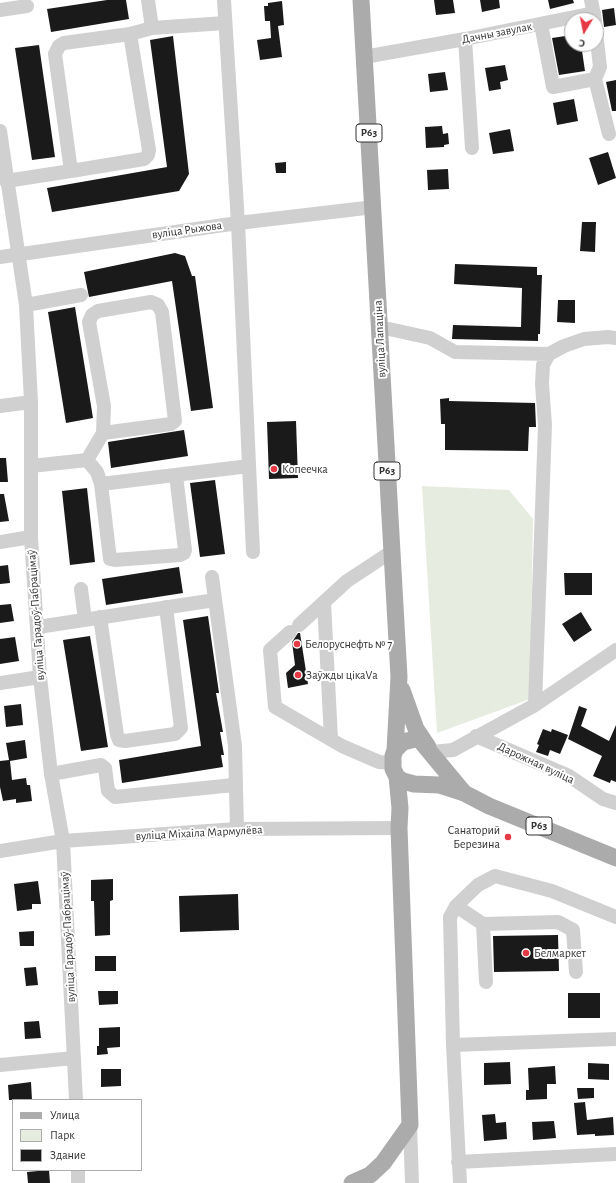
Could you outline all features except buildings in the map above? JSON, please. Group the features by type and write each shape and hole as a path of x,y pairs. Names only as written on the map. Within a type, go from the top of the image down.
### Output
{"main road":[{"name":"вуліца Лапаціна","path":"361,0 374,207 391,552 399,677 395,764 408,784 439,785 464,793 488,806 616,858"},
{"name":"вуліца Лапаціна","path":"399,677 406,705 416,729 431,752 436,763 436,769 430,778 420,784"},
{"name":"вуліца Лапаціна","path":"395,764 403,742 415,739 424,742 464,793"},
{"path":"352,1183 370,1175 383,1163 410,1126 399,828 400,808 395,764"},
{"path":"400,808 412,790 420,784"}],"street":[{"path":"148,0 152,28"},
{"path":"224,0 238,223 254,552"},
{"path":"0,10 27,6"},
{"name":"Дачны завулак","path":"364,57 465,40 593,11"},
{"path":"71,171 55,54 56,48 64,43 130,34 152,28 225,24"},
{"path":"541,24 553,87 595,79"},
{"path":"6,181 144,159 148,155 149,150 130,34"},
{"path":"465,40 472,148"},
{"path":"598,52 600,67 595,79 609,134"},
{"name":"вуліца Гарадоў-Пабрацімаў","path":"0,131 17,255 26,305 31,402 31,537 38,627 40,677 51,774 63,841 76,1099"},
{"name":"вуліца Рыжова","path":"0,257 238,223 374,207"},
{"path":"26,305 81,295"},
{"path":"87,460 103,433 104,406 89,322 92,315 98,311 151,302 158,305 162,312 175,421 171,424 103,433"},
{"path":"380,327 430,338 454,352 549,354 564,346 584,339 608,337 616,338"},
{"path":"535,704 545,425 542,384 543,365 549,354"},
{"path":"0,406 31,402"},
{"path":"87,460 97,472 101,484 110,559 114,560 180,555 185,550 176,475"},
{"path":"31,466 87,460"},
{"path":"101,484 249,466"},
{"path":"0,542 31,537"},
{"path":"391,552 347,581 270,650 275,707 331,739 378,762 395,764"},
{"path":"212,577 235,746 234,785 237,829"},
{"path":"81,589 85,620"},
{"path":"38,627 215,600"},
{"path":"324,602 331,739"},
{"path":"100,617 119,740 125,742 176,734 182,728 166,607"},
{"path":"431,752 453,750 535,704 616,650"},
{"path":"0,683 40,677"},
{"name":"Дарожная вуліца","path":"476,736 569,776 603,799 616,803"},
{"path":"51,774 101,765 105,768 108,791 115,797 234,785"},
{"name":"вуліца Міхаіла Мармулёва","path":"0,851 63,841 237,829 399,828"},
{"path":"460,1183 453,1045 450,917 456,906 478,885 495,876 552,891 616,917"},
{"path":"456,906 483,924 558,922 573,930 576,972"},
{"path":"483,924 486,982"},
{"path":"453,1045 616,1039"},
{"path":"0,1065 74,1058"},
{"path":"410,1126 412,1183"},
{"path":"458,1162 616,1154"},
{"path":"78,1171 78,1183"}],"green space":[{"path":"422,486 509,490 533,519 530,699 437,733"}],"place":[{"name":"Копеечка","path":"274,469"},
{"name":"Белоруснефть № 7","path":"297,644"},
{"name":"Заўжды цікаVа","path":"298,675"},
{"name":"Санаторий Березина","path":"508,837"},
{"name":"Белмаркет","path":"526,953"}]}
